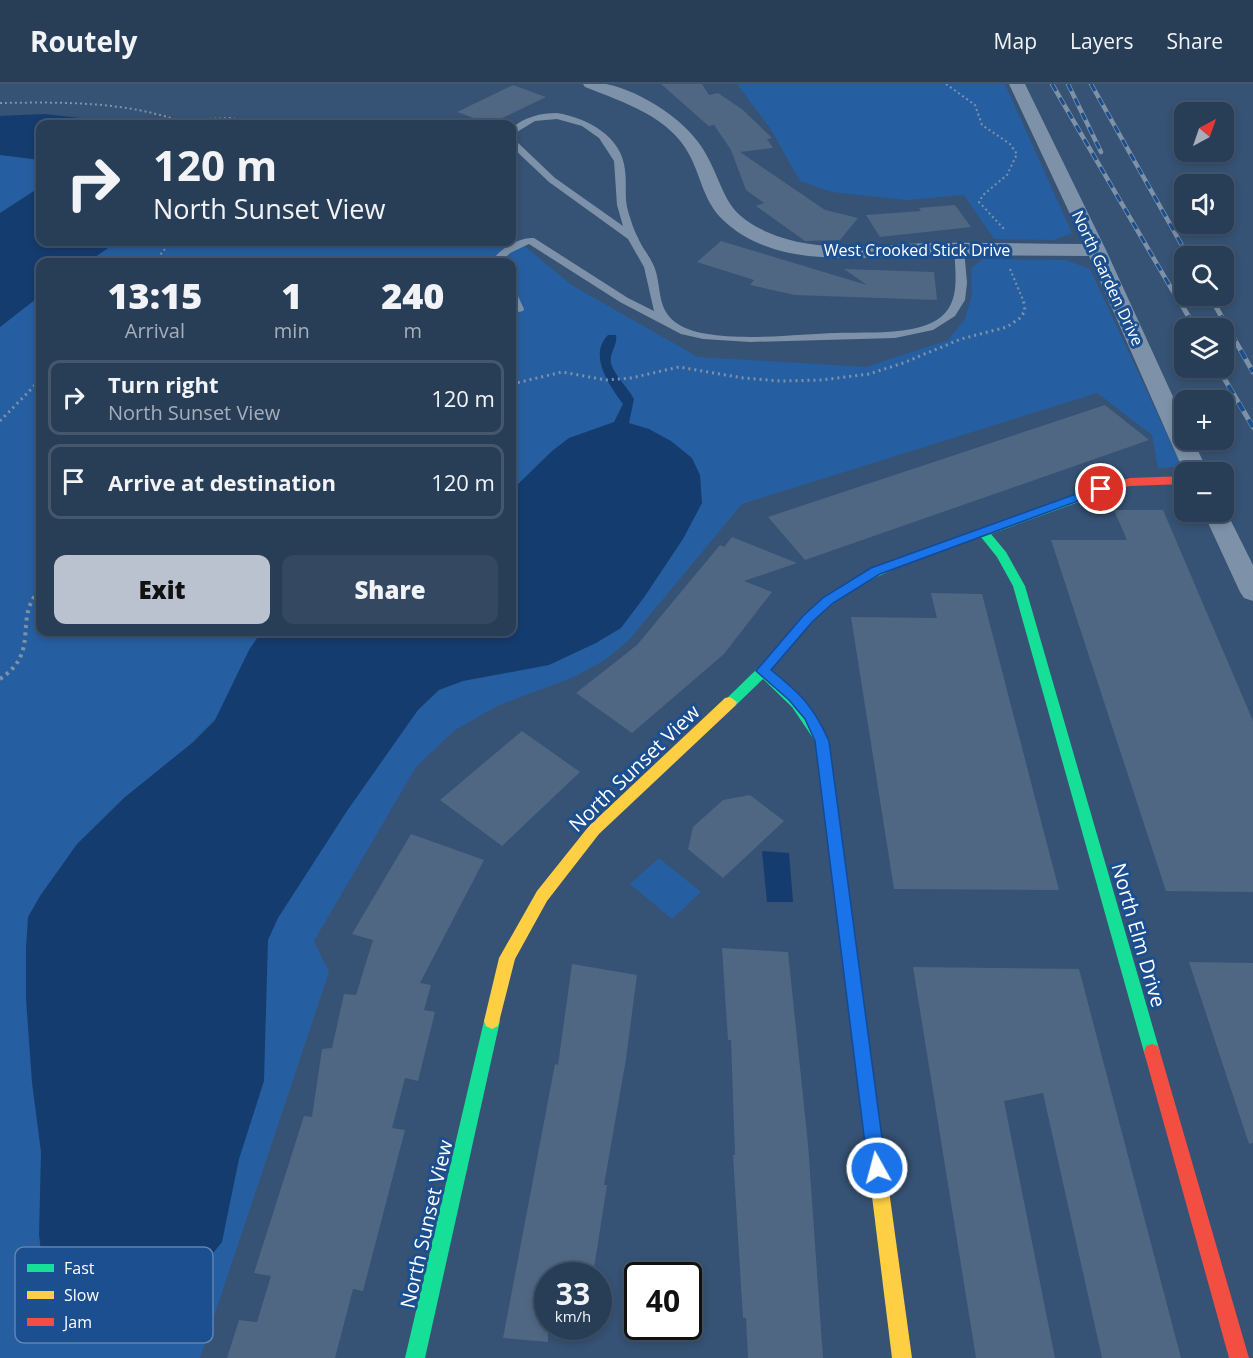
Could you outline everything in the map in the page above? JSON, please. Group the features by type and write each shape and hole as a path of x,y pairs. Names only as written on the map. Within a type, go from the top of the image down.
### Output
{"street":[{"name":"West Crooked Stick Drive","path":"591,84 647,108 686,137 698,156 717,201 737,222 777,242 827,252 854,254 959,249 1096,250"},
{"name":"North Garden Drive","path":"1017,84 1096,250 1191,462"},
{"name":"North Sunset View","path":"415,1358 507,958 542,896 594,830 763,671 808,619 829,600 851,585 876,571 1101,489 1130,482 1174,480"},
{"path":"1220,522 1253,592"},
{"name":"North Elm Drive","path":"982,531 1002,555 1019,586 1239,1358"},
{"path":"763,671 800,703 810,716 822,741 902,1358"}],"lane":[{"path":"516,127 550,115 568,117 596,131 609,141 620,162 619,200 632,237 650,268 654,303 673,326"},
{"path":"516,147 561,186 632,237"},
{"path":"499,258 506,251 530,240 624,300 673,326 697,334 727,338 783,339 913,332 932,327 951,314 959,304 962,292 959,249"},
{"path":"516,303 519,309"}],"path":[{"path":"946,84 975,105 982,125 1010,144 1017,154 1007,175 983,195 979,202 983,209 1000,221 1008,234"},
{"path":"0,103 110,108 176,120 231,118 241,120"},
{"path":"157,258 168,246"},
{"path":"516,383 562,372 606,380 622,379"},
{"path":"0,421 36,384"},
{"path":"0,680 18,664 23,653 26,616 36,593"}],"shaded area":[{"path":"737,84 1005,84 1072,233 1054,240 994,239 964,195 907,200 832,192 800,181 770,128"},
{"path":"45,114 97,120 36,120 36,160 0,155 0,116"},
{"path":"36,146 36,246 516,246 516,239 573,286 698,357 866,367 948,340 965,319 972,294 971,268 983,259 1066,260 1090,269 1180,462 1174,462 1174,467 1158,468 1152,435 1097,393 742,504 629,640 605,660 574,677 497,706 455,730 416,767 314,941 329,972 213,1319 213,1247 15,1247 15,1343 205,1343 200,1358 0,1358 0,151"},
{"path":"36,190 36,246 111,246 94,258 36,258 36,299 0,327 0,213"},
{"path":"608,335 616,335 611,363 634,399 629,423 649,429 671,441 692,458 700,475 702,503 683,539 621,628 596,643 549,665 463,681 439,690 418,710 347,811 278,918 268,940 264,1081 239,1159 222,1242 213,1253 213,1247 40,1247 41,1152 32,1083 26,999 28,917 40,896 77,844 125,797 192,743 215,720 249,650 258,636 516,636 516,486 569,438 614,422 623,404 603,370 600,361 602,343"},
{"path":"762,851 789,853 793,902 767,902"},
{"path":"659,858 701,892 672,919 630,884"}],"building":[{"path":"661,84 702,84 709,95 718,93 743,110 772,138 767,139 773,148 740,152 825,210 858,218 840,240 805,241 756,206 764,203 746,190 731,150 714,125 709,126"},
{"path":"513,85 546,97 498,120 479,120 457,112"},
{"path":"955,205 971,227 880,237 866,215 921,211 919,208"},
{"path":"721,241 867,285 844,269 934,272 937,300 795,295 750,285 754,280 697,262"},
{"path":"1105,405 1149,440 805,560 768,517"},
{"path":"1114,510 1163,510 1253,721 1253,892 1166,891 1051,540 1127,540"},
{"path":"732,537 797,563 744,581 772,592 724,654 632,733 576,693 637,645 720,545 724,547"},
{"path":"931,593 982,594 1059,890 894,889 851,617 937,618"},
{"path":"522,731 580,772 502,846 440,800"},
{"path":"750,795 784,821 723,878 688,849 693,827 723,800"},
{"path":"411,834 484,860 420,983 431,985 424,1010 435,1012 418,1081 405,1078 392,1128 405,1130 363,1291 353,1289 335,1358 227,1358 239,1320 257,1322 271,1276 254,1273 304,1116 312,1117 322,1049 332,1048 344,994 356,995 373,940 352,934"},
{"path":"722,948 788,952 808,1144 823,1358 748,1358 746,1318 743,1318 733,1155 735,1155 731,1040 728,1040"},
{"path":"1189,962 1253,963 1253,1143 1249,1144"},
{"path":"572,964 637,975 626,1059 604,1185 607,1185 595,1262 534,1262 534,1340 548,1340 548,1342 503,1338 555,1064 558,1065"},
{"path":"913,967 1079,969 1181,1358 1102,1358 1043,1093 1004,1101 1055,1358 976,1358"}],"railway":[{"path":"1052,84 1174,293"},
{"path":"1068,84 1101,152"},
{"path":"1091,84 1182,246"},
{"path":"1183,306 1189,318"},
{"path":"1216,306 1253,372"},
{"path":"1224,378 1253,427"}],"traffic: fast":[{"path":"730,702 763,671 808,619 829,600 876,571 1091,493"},
{"path":"982,531 1002,555 1019,586 1152,1052"},
{"path":"763,671 797,703 822,741 863,1059"},
{"path":"415,1358 492,1021"}],"traffic: slow":[{"path":"492,1021 507,958 542,896 594,830 730,702"},
{"path":"863,1059 902,1358"}],"traffic: jam":[{"path":"1091,493 1130,482 1174,480"},
{"path":"1152,1052 1239,1358"}],"route":[{"path":"877,1168 822,741 810,716 794,696 763,671 808,619 829,600 876,571 1101,489"}]}
